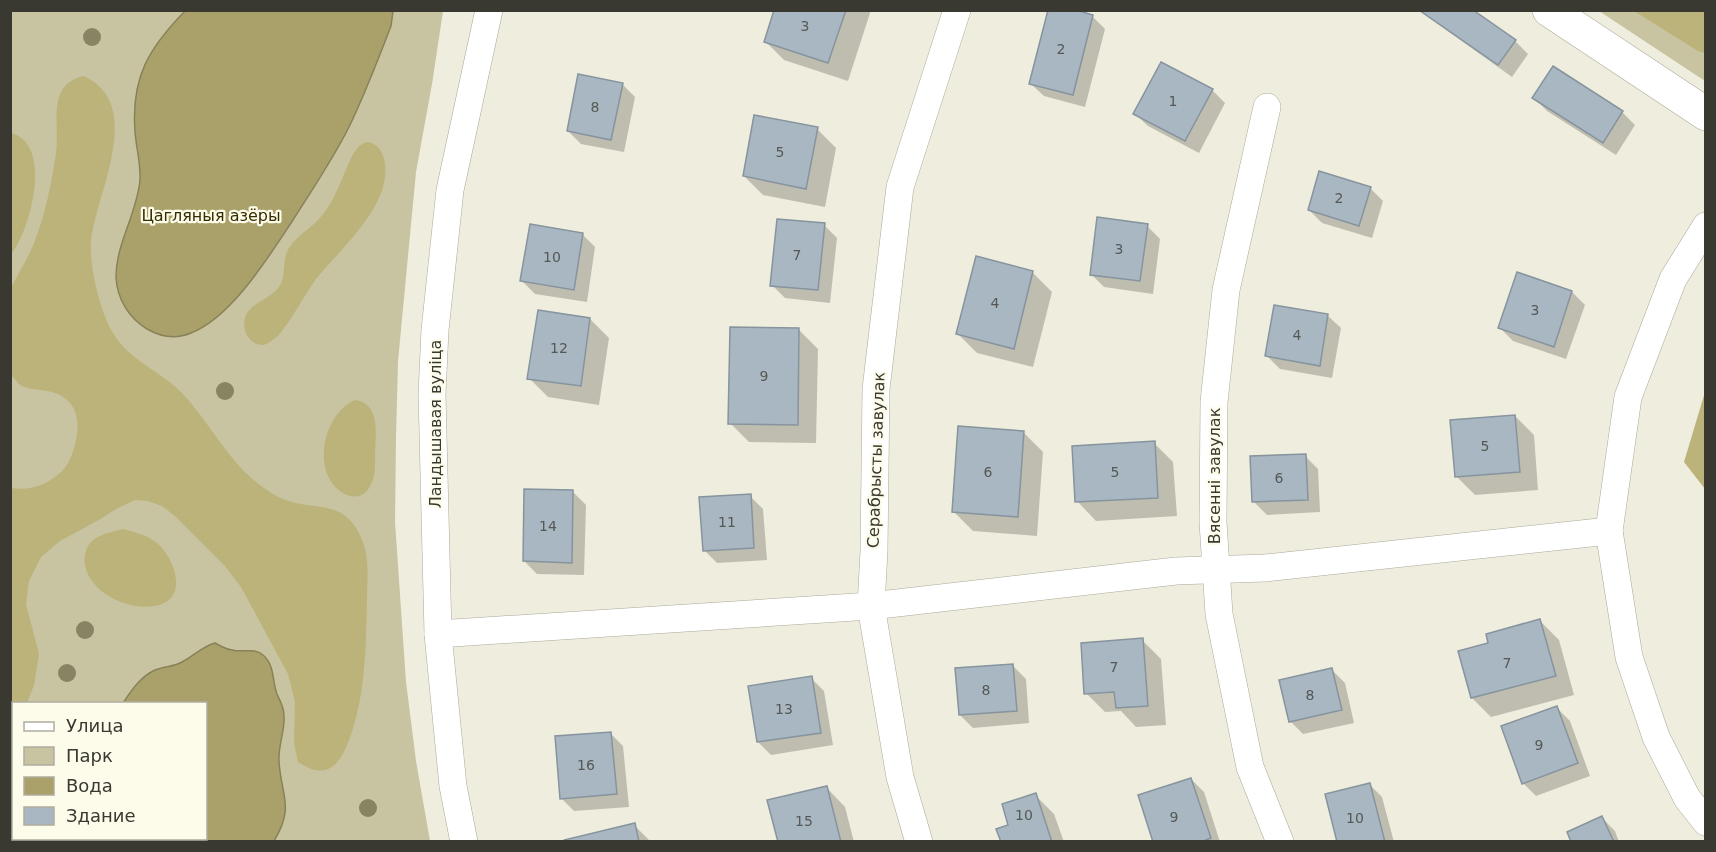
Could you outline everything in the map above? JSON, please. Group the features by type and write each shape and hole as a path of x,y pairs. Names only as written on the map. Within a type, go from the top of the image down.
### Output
{"street":[{"name":"Ландышавая вуліца","path":"464,842 453,786 438,634 432,394 435,330 450,190 489,10"},
{"name":"Серабрысты завулак","path":"919,842 900,777 871,606 876,389 900,188 957,10"},
{"path":"1549,10 1706,114"},
{"name":"Вясенні завулак","path":"1267,107 1226,290 1214,402 1213,522 1219,614 1250,766 1280,842"},
{"path":"1706,226 1673,279 1628,397 1609,531 1629,657 1656,736 1687,798 1706,822"},
{"path":"438,634 871,606 1176,571 1265,568 1609,531"}],"green space":[{"name":"Цагляныя азёры","path":"10,11 443,11 416,172 398,361 396,437 395,522 406,682 416,761 430,841 11,841"},
{"path":"1599,11 1705,11 1705,81"}],"shaded area":[{"path":"1634,11 1705,11 1705,53 1698,51"},
{"path":"84,76 102,89 112,107 115,128 113,151 95,221 91,251 100,301 113,333 136,358 181,392 230,455 252,478 281,498 298,504 330,509 344,515 355,526 364,544 367,561 366,647 361,694 346,747 336,764 329,769 320,771 310,769 298,762 294,743 295,702 288,674 241,587 225,566 176,517 162,506 148,501 135,500 60,541 41,557 29,581 26,604 39,654 34,685 27,702 12,702 11,786 11,488 25,489 38,486 61,472 72,455 78,426 72,406 62,396 23,387 11,375 10,292 32,248 45,210 56,153 59,96 72,80"},
{"path":"11,133 24,140 32,153 35,170 31,209 18,243 11,254"},
{"path":"366,142 378,147 384,159 385,176 374,208 316,279 278,336 266,344 256,344 248,338 244,328 247,313 279,287 289,248 325,212 353,154 359,146"},
{"path":"1705,392 1705,489 1684,462"},
{"path":"355,400 363,402 373,413 376,428 375,465 374,477 367,490 358,496 352,496 341,492 332,483 324,461 324,449 326,437 337,415"},
{"path":"123,529 153,540 168,556 175,574 175,592 162,604 139,606 115,600 95,585 89,576 85,559 90,543 101,535"}],"water":[{"path":"185,11 393,11 391,26 349,127 273,251 235,300 221,314 191,333 175,336 152,332 130,314 119,293 116,277 119,252 135,205 140,180 135,112 140,79 152,51"},
{"path":"215,643 230,650 260,653 270,663 275,689 283,707 284,716 279,761 285,810 284,819 274,841 32,841 207,840 207,702 124,702 145,676 158,669 179,664"}],"building":[{"path":"774,10 846,10 828,63 764,42"},
{"path":"1048,10 1076,10 1093,15 1073,95 1029,84"},
{"path":"1419,10 1473,10 1516,40 1498,65"},
{"path":"1161,62 1213,89 1185,141 1133,114"},
{"path":"1553,66 1623,111 1603,143 1532,98"},
{"path":"578,74 623,83 611,140 567,131"},
{"path":"754,115 818,127 806,189 743,176"},
{"path":"1319,171 1371,187 1359,226 1308,210"},
{"path":"1097,217 1148,224 1140,281 1090,275"},
{"path":"777,219 825,223 818,290 770,286"},
{"path":"530,224 583,233 574,290 520,281"},
{"path":"976,256 1033,271 1014,349 956,334"},
{"path":"1517,272 1572,291 1554,347 1498,328"},
{"path":"1274,305 1328,314 1320,366 1265,356"},
{"path":"538,310 590,318 581,386 527,379"},
{"path":"730,327 799,328 798,425 728,424"},
{"path":"1515,415 1520,472 1455,477 1450,420"},
{"path":"958,426 1024,431 1018,517 952,512"},
{"path":"1155,441 1158,498 1075,502 1072,446"},
{"path":"1306,454 1308,500 1252,502 1250,456"},
{"path":"524,489 573,490 572,563 523,561"},
{"path":"751,494 754,548 703,551 699,497"},
{"path":"1540,619 1556,676 1471,698 1458,651 1488,643 1486,634"},
{"path":"1143,638 1148,706 1116,708 1114,692 1084,694 1081,643"},
{"path":"1013,664 1017,711 959,715 955,668"},
{"path":"1332,668 1342,710 1289,722 1279,680"},
{"path":"812,676 821,733 757,742 748,686"},
{"path":"1557,706 1578,763 1522,784 1501,726"},
{"path":"611,732 617,794 560,799 555,736"},
{"path":"1191,778 1211,838 1201,842 1153,842 1138,795"},
{"path":"1370,783 1385,842 1337,842 1325,794"},
{"path":"827,786 841,842 778,842 767,800"},
{"path":"1036,793 1052,842 1001,842 996,829 1008,825 1002,804"},
{"path":"1602,816 1614,842 1571,842 1567,832"},
{"path":"635,823 639,842 564,842 564,840"}]}
